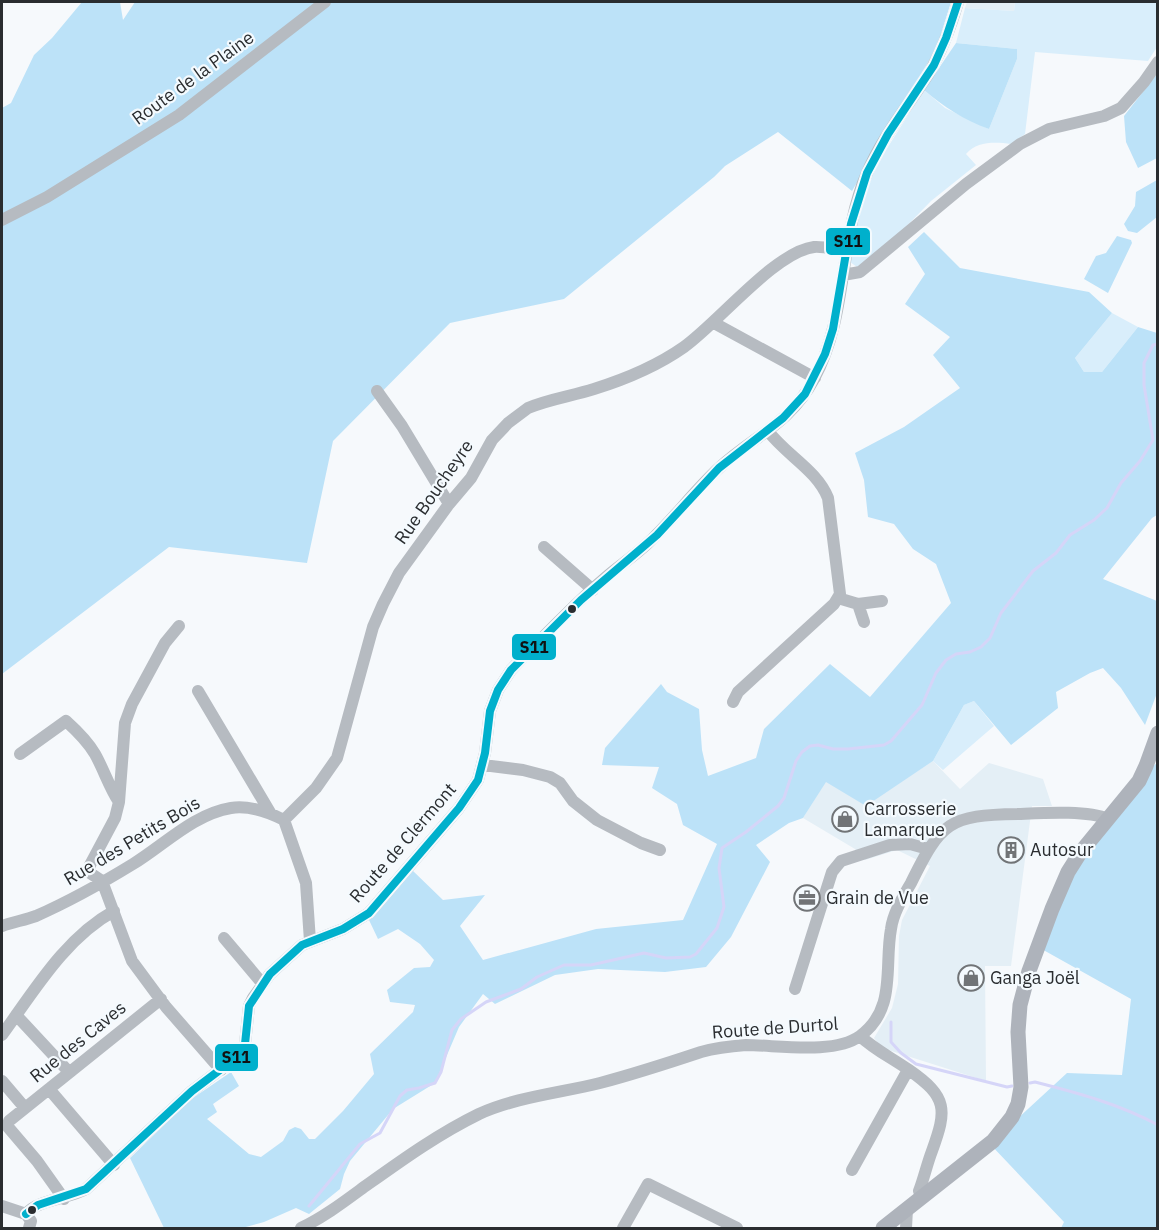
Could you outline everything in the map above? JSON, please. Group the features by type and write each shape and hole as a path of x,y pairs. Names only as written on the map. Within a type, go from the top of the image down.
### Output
{"main road":[{"path":"884,1228 993,1141 1014,1113 1021,1087 1018,1019 1029,971 1068,872 1085,846 1134,789 1146,766 1158,733"}],"street":[{"name":"Route de la Plaine","path":"2,220 47,196 179,115 325,2"},
{"name":"Route de Clermont","path":"26,1214 35,1206 86,1190 192,1091 237,1057 243,1049 249,1006 262,983 297,948 343,929 377,905 474,787 483,765 490,711 503,681 518,663 593,590 646,544 719,468 793,411 815,378 832,335 839,304 851,218 868,170 941,51 958,2"},
{"path":"843,274 860,272 966,184 1020,144 1048,129 1104,116 1120,108 1129,100 1158,62"},
{"name":"Rue Boucheyre","path":"284,820 316,788 335,760 373,627 399,573 449,504 471,478 492,440 517,415 539,404 592,390 647,369 685,346 714,323 782,261 815,247 845,251"},
{"path":"714,323 815,378"},
{"path":"377,392 397,419 449,504"},
{"path":"733,702 738,692 834,604 840,590 828,498 822,485 768,432"},
{"path":"544,547 593,590"},
{"path":"838,598 858,604 882,601"},
{"path":"858,604 864,622"},
{"path":"179,626 165,643 132,704 125,723 119,802 115,818 90,866 90,873 102,881 132,961 160,999 221,1070"},
{"path":"198,692 271,814"},
{"path":"20,754 66,722 94,754 119,802"},
{"path":"483,765 523,770 550,777 560,783 573,801 597,820 641,843 660,850"},
{"name":"Rue des Petits Bois","path":"2,926 34,916 102,881 132,864 202,817 240,807 256,809 284,820"},
{"name":"Route de Durtol","path":"301,1228 327,1214 417,1150 479,1114 508,1104 600,1083 708,1050 743,1046 828,1046 848,1042 860,1036 874,1020 885,1002 891,927 928,849 938,835 970,817 995,814 1085,814 1108,819"},
{"path":"284,820 306,883 310,941"},
{"path":"795,988 832,872 841,861 890,845 910,844 928,849"},
{"path":"2,1035 64,952 93,924 114,911"},
{"path":"224,938 262,983"},
{"name":"Rue des Caves","path":"64,1198 8,1127 9,1122 160,999"},
{"path":"16,1015 69,1072"},
{"path":"860,1036 872,1048 908,1070 935,1093 943,1110 941,1127 919,1191 922,1197"},
{"path":"852,1170 908,1070"},
{"path":"2,1081 26,1108"},
{"path":"49,1089 114,1165"},
{"path":"622,1228 648,1184 737,1228"},
{"path":"2,1206 26,1214 31,1221 29,1228"},
{"path":"906,1228 907,1209"}],"shaded area":[{"path":"82,2 120,2 123,20 135,2 951,2 937,47 852,191 778,132 725,166 564,299 450,323 333,441 307,563 169,547 2,674 2,108 11,103 34,55 52,38"},
{"path":"967,2 1015,2 1014,11 965,8"},
{"path":"1015,2 1157,2 1157,47 1148,61 1035,52 1025,134 1011,144 987,143 970,150 966,154 976,165 931,201 895,238 857,267 850,262 863,195 879,161 924,90 945,108 989,129 1017,59 1017,49 956,43 965,8 1014,11"},
{"path":"956,43 1017,49 1017,59 989,129 971,122 924,90"},
{"path":"1157,74 1157,158 1138,168 1126,142 1124,116"},
{"path":"1157,180 1157,217 1137,233 1128,231 1124,224 1135,206 1136,192"},
{"path":"924,232 960,268 1089,292 1112,313 1075,358 1084,372 1102,372 1138,327 1157,333 1157,515 1152,518 1103,579 1157,601 1157,693 1145,725 1121,688 1103,668 1056,692 1058,708 1011,745 974,701 964,705 933,761 866,806 826,782 803,818 789,823 756,845 770,862 731,937 706,967 665,972 598,969 555,975 495,1004 483,994 459,1027 435,1083 393,1109 350,1161 340,1189 309,1214 296,1208 264,1222 242,1228 164,1228 130,1158 190,1100 231,1072 239,1086 213,1104 217,1112 207,1119 249,1154 261,1157 283,1141 289,1130 295,1127 301,1129 309,1139 315,1139 343,1111 374,1074 370,1054 413,1012 415,1005 390,1002 387,990 414,968 430,967 434,960 420,944 398,929 378,939 369,920 412,870 443,900 485,895 460,926 483,960 596,929 683,920 717,844 683,825 677,804 652,788 659,767 602,765 605,748 661,684 667,692 699,709 702,750 708,776 756,758 764,729 830,664 870,697 951,603 936,564 913,549 894,524 868,517 864,480 855,453 904,427 960,388 933,355 950,337 905,304 925,274 908,247"},
{"path":"1117,236 1131,240 1132,243 1108,293 1084,279 1096,256 1106,253"},
{"path":"1112,313 1138,327 1102,372 1084,372 1075,358"},
{"path":"974,701 994,726 943,770 933,761 964,705"},
{"path":"933,761 960,789 989,763 1043,779 1052,806 1032,806 1011,966 985,966 986,1081 882,1048 874,1038 892,1008 898,984 899,936 902,920 930,866 897,850 865,860 855,849 803,818 826,781 866,805"},
{"path":"1157,763 1157,1228 1061,1228 1064,1222 990,1144 1067,1073 1122,1075 1131,999 1038,947 1069,869 1144,774"}],"waterway":[{"path":"309,1206 360,1144 380,1133 400,1096 407,1090 435,1083 441,1072 452,1030 461,1019 486,1002 521,989 537,977 564,965 591,965 644,953 666,958 690,957 696,954 717,928 724,907 719,868 722,848 778,806 784,798 796,761 802,752 810,746 818,745 833,749 848,749 884,745 891,741 922,705 936,673 946,660 956,654 970,652 981,647 990,638 1001,613 1033,571 1056,553 1070,535 1094,520 1107,508 1121,483 1140,461 1153,440 1144,385 1144,363 1153,345 1158,344"},
{"path":"891,1022 891,1042 916,1064 1007,1087 1012,1086"},
{"path":"1030,1083 1035,1082 1098,1100 1158,1125"}],"transit line":[{"name":"S11","path":"26,1214 38,1205 86,1189 192,1091 237,1057 245,1044 249,1006 270,974 302,945 343,929 369,913 459,808 478,780 485,753 490,711 498,690 511,670 581,600 657,535 719,468 783,418 805,394 825,354 833,329 851,224 867,173 888,134 934,65 958,2"}],"place":[{"name":"Carrosserie Lamarque","path":"845,819"},
{"name":"Autosur","path":"1011,850"},
{"name":"Grain de Vue","path":"807,898"},
{"name":"Ganga Joël","path":"971,978"}]}
